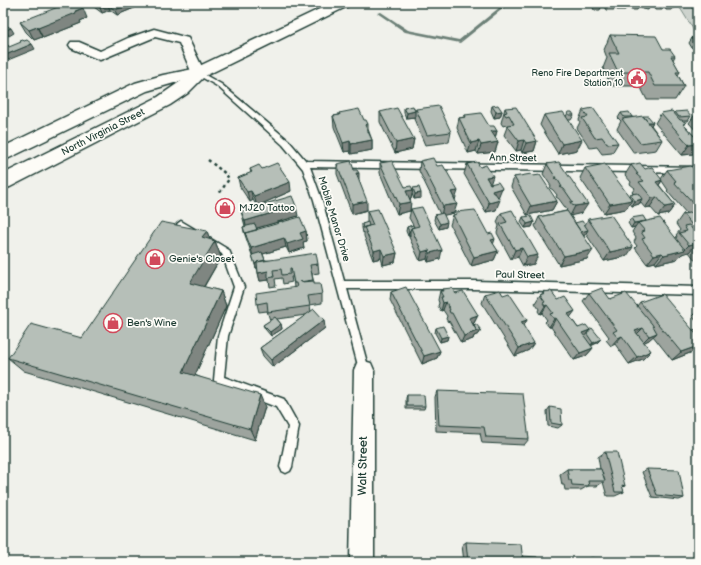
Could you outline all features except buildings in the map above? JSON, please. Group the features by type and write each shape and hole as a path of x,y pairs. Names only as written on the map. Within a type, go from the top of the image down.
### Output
{"main road":[{"name":"North Virginia Street","path":"3,155 141,87 163,80 198,73 343,3"},
{"name":"North Virginia Street","path":"3,182 164,101 182,89 198,73"}],"street":[{"path":"75,45 100,56 132,41 154,34 184,41 198,73"},
{"name":"Walt Street","path":"362,562 364,370"}],"lane":[{"name":"Mobile Manor Drive","path":"198,73 219,85 270,129 286,143 307,168 318,200 342,285 364,370"},
{"name":"Ann Street","path":"304,164 698,170"},
{"path":"181,224 226,252 238,287 223,336 219,380 280,403 294,426 286,467"},
{"name":"Paul Street","path":"342,285 480,285 698,291"}],"path":[{"path":"208,160 226,174 229,179 219,194"}],"shaded area":[{"path":"677,3 698,3 698,37"}],"waterway":[{"path":"379,13 407,31 460,42 508,3"}],"place":[{"name":"Reno Fire Department Station 10","path":"637,78"},
{"name":"MJ20 Tattoo","path":"225,208"},
{"name":"Genie's Closet","path":"155,259"},
{"name":"Ben's Wine","path":"113,323"}]}
